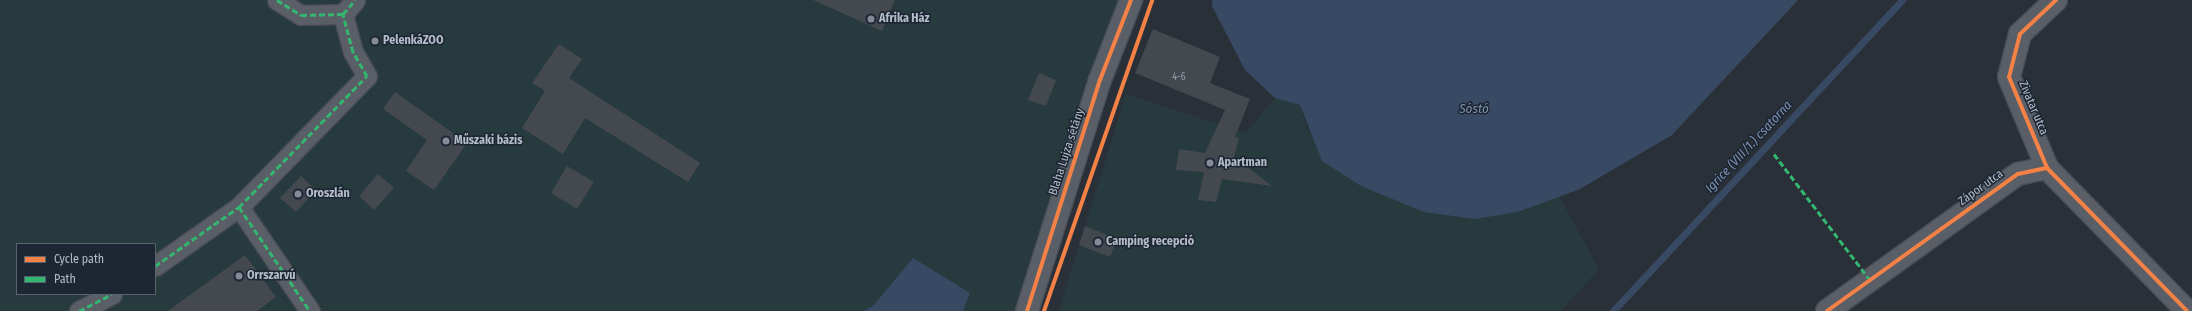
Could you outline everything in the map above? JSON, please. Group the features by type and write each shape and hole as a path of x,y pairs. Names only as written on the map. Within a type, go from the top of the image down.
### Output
{"street":[{"path":"156,265 239,207 367,76 353,52 349,7 301,15 277,0"},
{"name":"Blaha Lujza sétány","path":"1027,311 1100,80 1131,0"},
{"name":"Zivatar utca","path":"2047,168 2009,77 2020,34 2056,0"},
{"path":"2047,168 2187,311"},
{"name":"Zápor utca","path":"1827,311 2018,174 2047,168"},
{"path":"239,207 310,311"},
{"path":"79,311 110,295"}],"green space":[{"path":"0,0 1122,0 1019,311 0,311"},
{"path":"1126,94 1246,133 1275,98 1300,105 1308,133 1518,212 1559,196 1599,269 1561,311 1059,311"}],"water":[{"name":"Sóstó","path":"1212,0 1798,0 1672,135 1580,189 1518,212 1475,219 1424,212 1361,186 1322,161 1300,105 1275,98 1245,70 1212,6"},
{"path":"913,258 970,293 963,311 863,311 873,306"}],"building":[{"name":"Afrika Ház","path":"813,0 895,0 882,31"},
{"path":"1153,29 1220,57 1210,83 1250,99 1235,137 1239,138 1234,157 1272,186 1222,179 1216,202 1198,200 1204,172 1176,170 1179,149 1205,153 1225,110 1135,73"},
{"path":"559,44 582,59 569,78 700,163 688,182 585,118 563,154 522,128 545,91 532,83"},
{"path":"1039,73 1056,80 1046,106 1028,100"},
{"name":"Műszaki bázis","path":"395,92 467,143 434,190 406,171 427,140 383,109"},
{"path":"567,166 594,182 577,209 551,193"},
{"path":"378,174 394,188 374,210 359,196"},
{"name":"Oroszlán","path":"301,176 316,190 296,212 280,198"},
{"name":"Camping recepció","path":"1085,226 1117,239 1110,257 1079,245"},
{"name":"Orrszarvú","path":"245,255 276,297 257,311 168,311"}],"waterway":[{"name":"Igrice (VIII/1.) csatorna","path":"1613,311 1902,0"}],"marked path":[{"path":"277,0 301,15 343,14 355,0"},
{"path":"156,265 239,207 367,76 353,52 343,14"},
{"path":"1774,154 1870,280"},
{"path":"239,207 310,311"},
{"path":"79,311 110,295"}],"cycle path":[{"path":"1027,311 1100,80 1131,0"},
{"path":"1044,311 1152,0"},
{"path":"2056,0 2020,34 2009,77 2047,168 2187,311"},
{"path":"1827,311 2018,174 2047,168"}],"place":[{"name":"Afrika Ház","path":"871,19"},
{"name":"PelenkáZOO","path":"375,41"},
{"name":"Műszaki bázis","path":"446,141"},
{"name":"Apartman","path":"1210,163"},
{"name":"Oroszlán","path":"298,194"},
{"name":"Camping recepció","path":"1098,242"},
{"name":"Orrszarvú","path":"239,276"}]}
